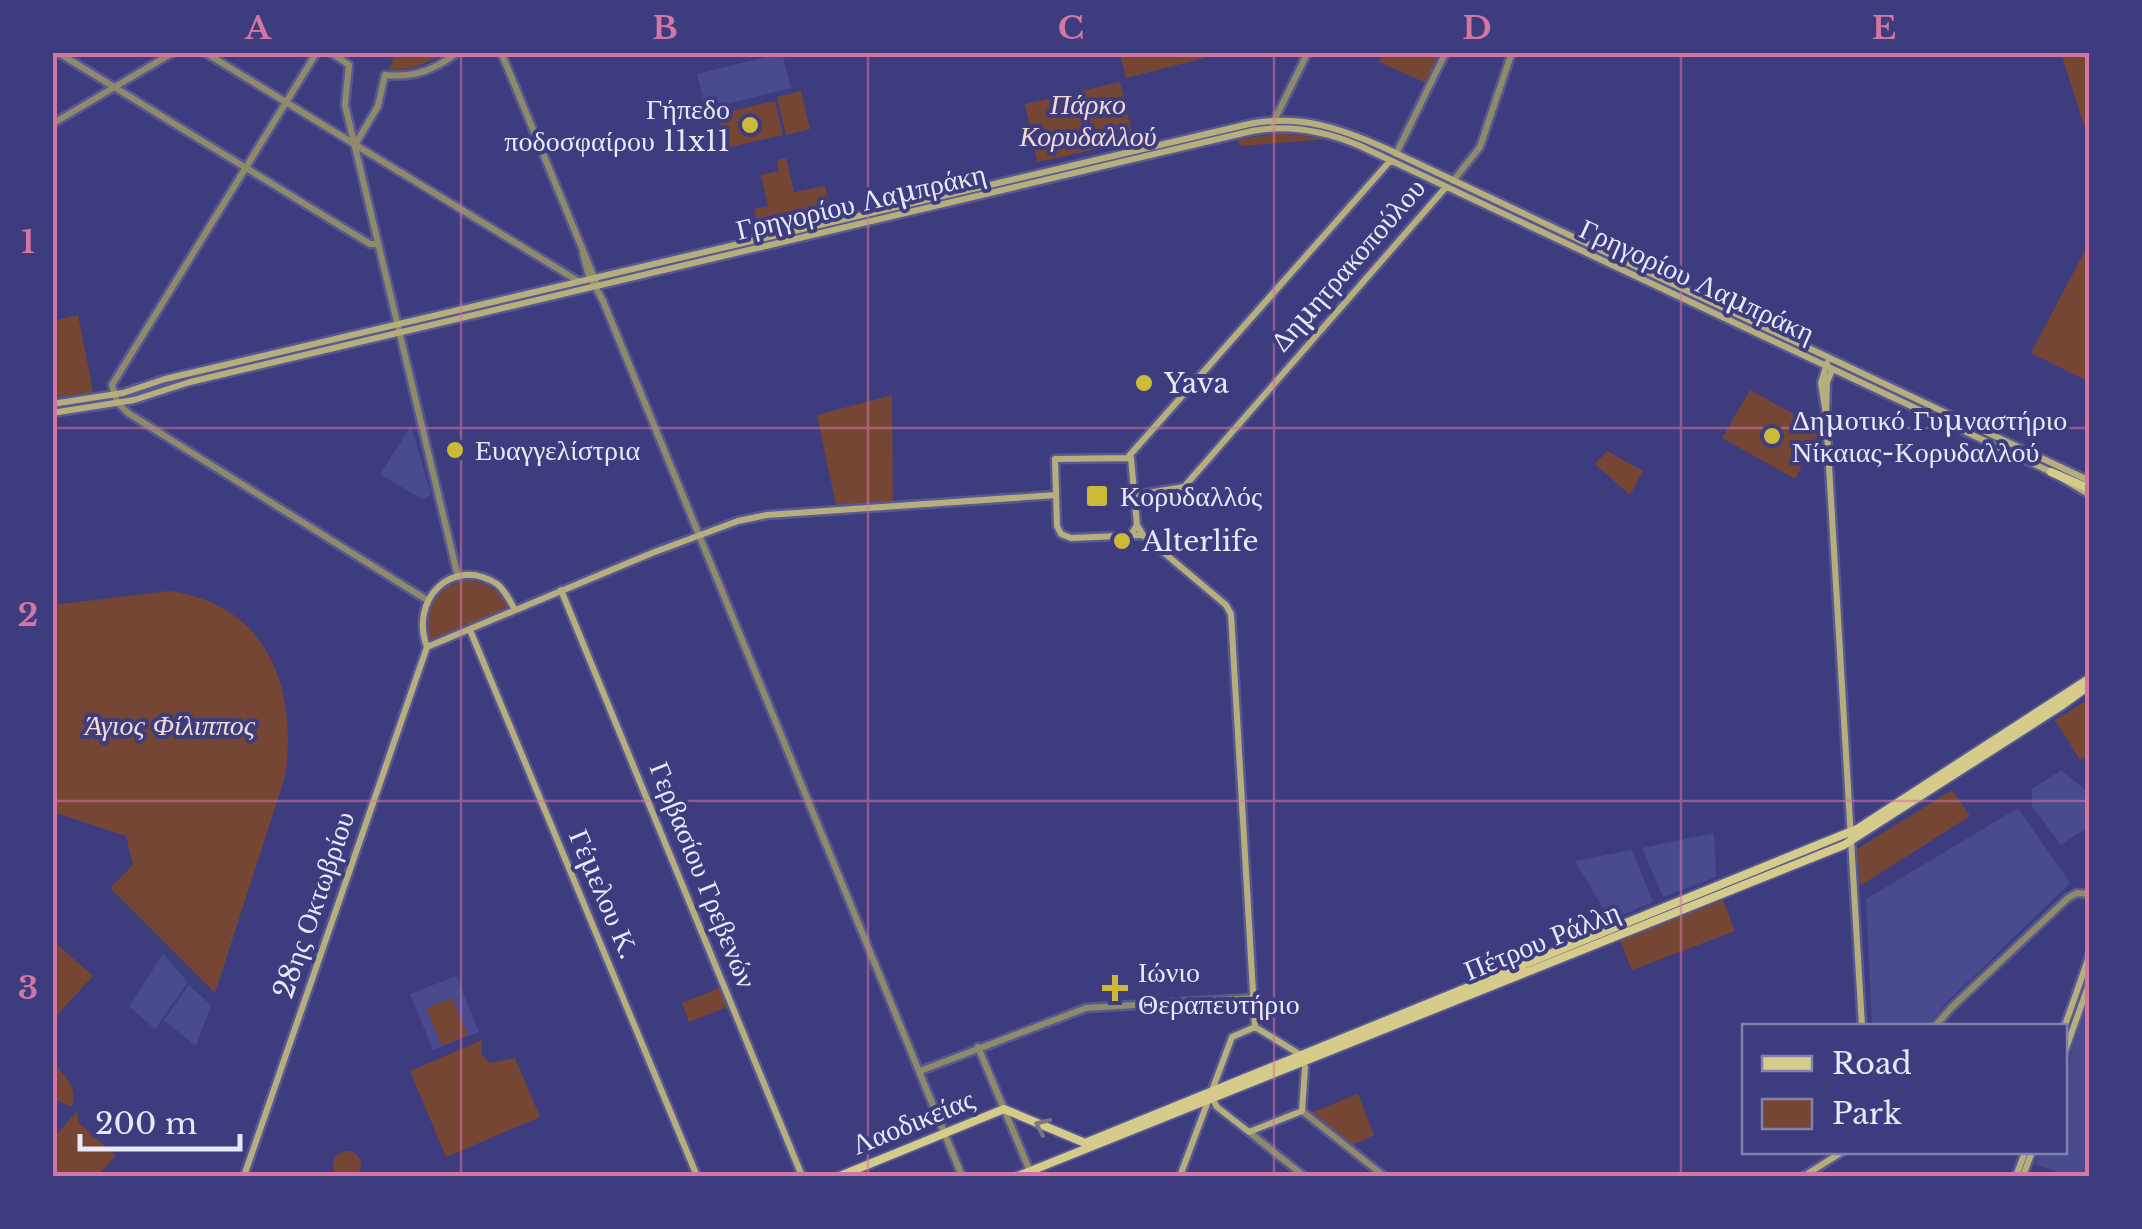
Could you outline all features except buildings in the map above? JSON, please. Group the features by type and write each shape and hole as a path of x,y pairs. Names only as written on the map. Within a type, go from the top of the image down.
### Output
{"main road":[{"name":"Γρηγορίου Λαμπράκη","path":"52,413 593,277 1248,124 1330,125 1453,180 2051,472"},
{"name":"Γρηγορίου Λαμπράκη","path":"398,328 596,286 1272,124 1335,136 2089,488"},
{"path":"1144,535 1066,537 1058,526 1055,459 1129,456 1396,154"},
{"name":"Δημητρακοπούλου","path":"1135,496 1184,488 1453,180"},
{"path":"1830,364 1826,415 1837,584 1836,628 1862,1024"},
{"name":"Γρηγορίου Λαμπράκη","path":"52,404 115,398"},
{"path":"1129,456 1134,463 1137,524 1144,535 1226,605 1231,614 1255,1027"},
{"path":"2051,472 2089,488"},
{"path":"427,647 738,520 1056,494"},
{"path":"1131,535 1137,524"},
{"path":"427,600 441,584 476,576 494,582 516,610"},
{"name":"Γερβασίου Γρεβενών","path":"562,590 802,1176"},
{"name":"28ης Οκτωβρίου","path":"244,1176 427,647 420,622 427,600"},
{"name":"Γέμελου Κ.","path":"470,630 697,1176"},
{"name":"Πέτρου Ράλλη","path":"1018,1176 1031,1174 1851,831 2089,684"},
{"name":"Πέτρου Ράλλη","path":"1302,1058 1851,842 2062,706 2089,684"},
{"path":"2067,1043 2090,954"},
{"path":"2066,1024 2090,980"},
{"path":"1210,1097 1248,1132 1302,1110 1302,1058 1255,1027"},
{"path":"1180,1176 1232,1038 1255,1027"},
{"name":"Πέτρου Ράλλη","path":"1004,1109 1079,1143 1210,1097"},
{"name":"Λαοδικείας","path":"840,1176 1004,1109"},
{"path":"1186,1109 1197,1112 1200,1118"},
{"path":"1804,1176 1839,1154"}],"street":[{"path":"57,52 370,244 378,244"},
{"path":"52,124 174,52"},
{"path":"204,52 578,281"},
{"path":"317,52 114,380 115,398 128,414 427,600"},
{"path":"330,52 349,65 344,100 458,578"},
{"path":"355,145 378,106 386,75 426,72 458,52"},
{"path":"501,52 962,1176"},
{"path":"1272,124 1308,52"},
{"path":"1396,154 1446,52"},
{"name":"Δημητρακοπούλου","path":"1453,180 1480,147 1512,52"},
{"path":"1937,1024 2051,913 2078,893 2090,897"},
{"path":"920,1071 1086,1008 1254,998"},
{"path":"2077,1005 2090,1010"},
{"path":"978,1047 1031,1174"},
{"path":"1302,1110 1384,1176"},
{"path":"1248,1132 1304,1176"}],"shaded area":[{"path":"782,53 791,88 706,109 697,74"},
{"path":"411,426 431,494 423,500 380,474"},
{"path":"2061,770 2089,793 2089,826 2061,845 2032,806 2032,789"},
{"path":"2018,808 2070,883 1929,1024 1872,1024 1866,899"},
{"path":"1714,833 1716,877 1663,897 1642,848"},
{"path":"1632,850 1653,902 1610,920 1575,861"},
{"path":"163,954 188,982 155,1029 129,1006"},
{"path":"456,976 479,1032 433,1050 410,994"},
{"path":"189,985 211,1005 196,1046 164,1020"},
{"path":"2089,993 2089,1176 2069,1176 2035,1164 2038,1154 2067,1154 2067,1068"}],"green space":[{"path":"395,52 447,53 414,68 389,70"},
{"path":"1383,52 1439,53 1426,83 1379,62"},
{"path":"1120,53 1204,53 1205,58 1126,78"},
{"path":"2061,53 2089,53 2089,141"},
{"name":"Πάρκο Κορυδαλλού","path":"1120,82 1134,141 1037,162 1025,104"},
{"path":"801,91 810,129 786,135 777,97"},
{"name":"Γήπεδο ποδοσφαίρου 11x11","path":"775,101 783,135 726,148 718,114"},
{"path":"1279,133 1328,139 1241,146 1237,140"},
{"path":"786,158 794,192 825,186 832,216 759,231 754,209 768,206 761,175 779,171 777,160"},
{"path":"2089,243 2089,382 2031,353"},
{"path":"78,315 93,392 53,398 53,321"},
{"name":"Δημοτικό Γυμναστήριο Νίκαιας-Κορυδαλλού","path":"1750,390 1821,429 1795,479 1722,438"},
{"path":"892,395 893,503 836,505 817,415"},
{"path":"1607,451 1643,471 1630,495 1595,464"},
{"path":"470,580 494,589 508,609 429,641 425,617 432,599 447,587"},
{"name":"Άγιος Φίλιππος","path":"169,591 203,599 231,613 253,632 280,682 286,712 285,777 215,993 110,888 133,865 126,836 53,812 53,605"},
{"path":"2089,699 2089,754 2080,760 2055,720"},
{"path":"1952,790 1970,816 1860,886 1857,849"},
{"path":"1723,900 1735,931 1632,970 1620,940"},
{"path":"52,940 93,976 55,1017 52,1015"},
{"path":"722,987 730,1006 689,1022 682,1003"},
{"path":"452,998 468,1035 442,1046 426,1008"},
{"path":"482,1040 482,1055 490,1063 515,1058 540,1117 446,1157 410,1071"},
{"path":"53,1064 72,1089 71,1107 57,1100 53,1105"},
{"path":"1358,1094 1374,1135 1350,1146 1310,1113"},
{"path":"77,1111 79,1123 116,1156 97,1176 53,1176 53,1139"},
{"path":"347,1151 357,1155 361,1165 357,1175 347,1179 337,1175 333,1165 337,1155"}],"place":[{"name":"Γήπεδο ποδοσφαίρου 11x11","path":"750,125"},
{"name":"Yava","path":"1144,383"},
{"name":"Δημοτικό Γυμναστήριο Νίκαιας-Κορυδαλλού","path":"1772,436"},
{"name":"Ευαγγελίστρια","path":"455,450"},
{"name":"Κορυδαλλός","path":"1097,496"},
{"name":"Alterlife","path":"1122,541"},
{"name":"Ιώνιο Θεραπευτήριο","path":"1115,988"}]}
